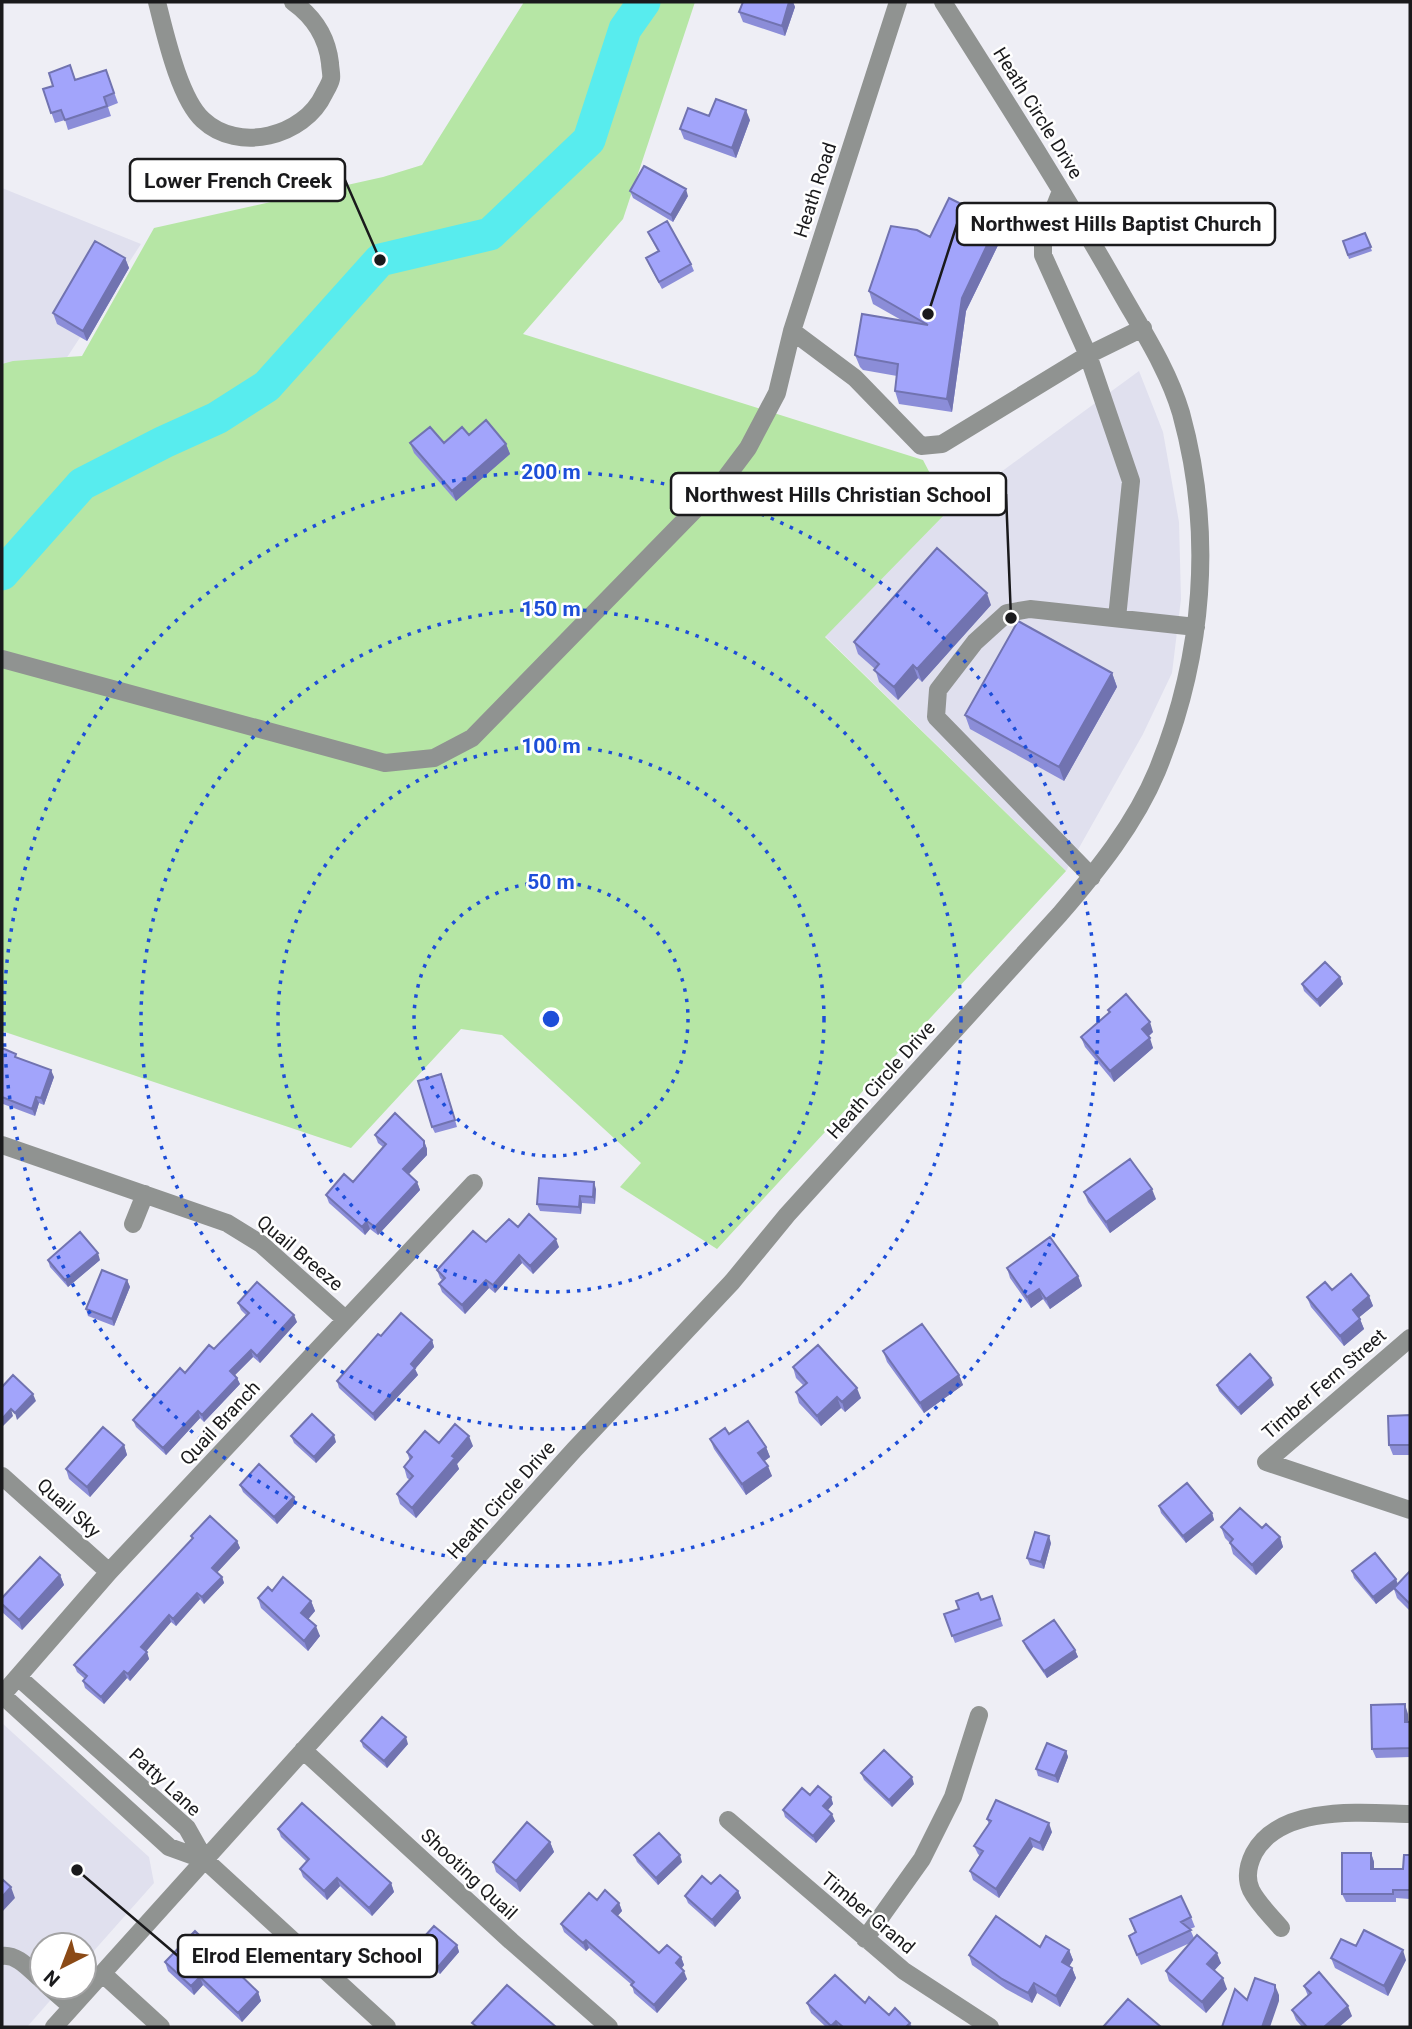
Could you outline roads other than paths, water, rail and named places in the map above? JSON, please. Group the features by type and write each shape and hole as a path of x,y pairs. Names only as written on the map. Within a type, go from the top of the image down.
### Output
{"street":[{"path":"157,2 170,52 188,100 201,119 222,134 248,139 282,132 307,118 321,102 331,79 329,52 321,32 306,12 293,2"},
{"name":"Heath Road","path":"2,659 385,763 433,758 472,738 724,480 748,448 777,393 792,331 898,2"},
{"name":"Heath Circle Drive","path":"54,2027 574,1450 732,1282 787,1215 1092,877 1128,824 1157,772 1181,703 1201,591 1201,543 1194,478 1180,412 1151,341 943,2"},
{"path":"1061,191 1042,236 1043,255 1088,355 1131,481 1117,618"},
{"path":"792,331 855,378 920,446 942,444 1088,355 1143,328"},
{"path":"1092,877 936,716 938,690 975,642 1007,613 1030,609 1196,626"},
{"name":"Quail Breeze","path":"2,1145 208,1216 245,1233 277,1257 345,1319"},
{"name":"Quail Branch","path":"2,1695 109,1572 474,1184"},
{"path":"133,1224 145,1194"},
{"name":"Timber Fern Street","path":"1410,1338 1266,1462 1410,1510"},
{"name":"Quail Sky","path":"2,1476 109,1572"},
{"name":"Patty Lane","path":"18,1676 187,1828 205,1860"},
{"path":"2,1695 169,1847 205,1860 387,2027"},
{"path":"865,1939 922,1859 953,1797 979,1715"},
{"name":"Shooting Quail","path":"303,1750 609,2027"},
{"path":"1281,1928 1257,1900 1250,1887 1247,1865 1257,1847 1282,1827 1313,1815 1410,1814"},
{"name":"Timber Grand","path":"728,1820 904,1970 990,2027"},
{"path":"2,1956 11,1955 28,1968"},
{"path":"103,1974 161,2027"},
{"path":"65,2001 72,2007"}],"waterway":[{"path":"2,574 82,484 217,418 267,386 380,260 490,234 589,140 625,29 644,2"}],"place":[{"name":"Lower French Creek","path":"380,260"},
{"name":"Northwest Hills Baptist Church","path":"928,314"},
{"name":"Northwest Hills Christian School","path":"1011,618"},
{"name":"Elrod Elementary School","path":"77,1870"}]}
